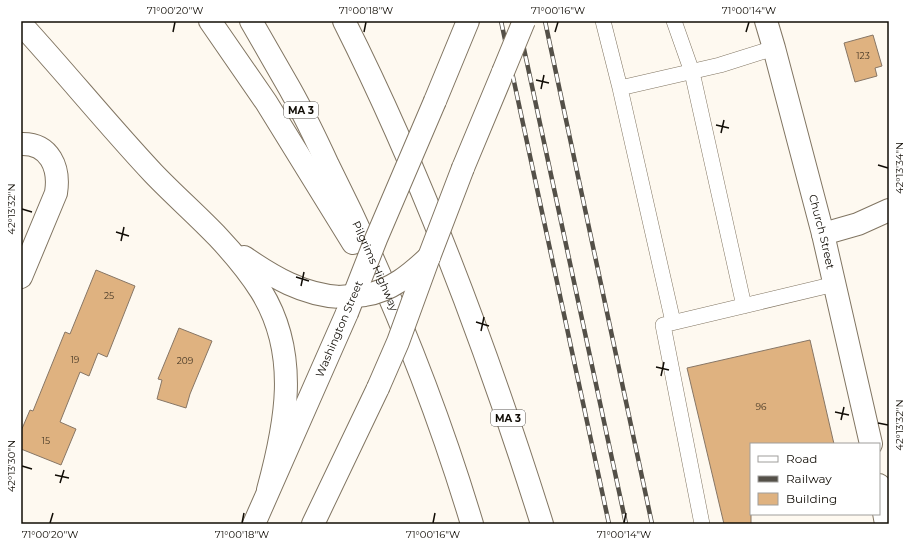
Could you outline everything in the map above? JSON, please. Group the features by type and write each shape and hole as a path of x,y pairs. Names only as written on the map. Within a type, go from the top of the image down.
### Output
{"main road":[{"path":"210,21 246,72 293,145 398,317"},
{"name":"Pilgrims Highway","path":"251,21 290,90 358,224 398,317 428,393 472,524"},
{"name":"MA 3","path":"344,21 410,161 442,239 494,380 542,524"},
{"name":"Washington Street","path":"254,524 347,302 376,239 468,21"},
{"path":"313,524 378,388 398,342 463,168 524,21"},
{"name":"Church Street","path":"766,21 824,234 871,443"},
{"path":"23,26 127,145 217,236 240,262 262,292 276,323 284,355 286,389 282,436 268,490"},
{"path":"21,144 27,144 46,152 53,161 57,172 58,183 56,193 21,277"},
{"path":"824,234 858,224 889,210"},
{"path":"217,236 256,265 287,284 347,302 393,285 406,277 429,257"},
{"path":"880,491 886,524"}],"lane":[{"path":"603,21 674,322"},
{"path":"674,21 692,72 744,306"},
{"path":"620,88 692,72 774,48"},
{"path":"702,524 663,325 835,284"}],"building":[{"path":"873,35 882,66 875,68 877,76 855,82 844,43"},
{"path":"96,270 135,286 107,357 98,353 89,376 80,372 60,422 76,429 61,465 21,449 21,431 30,410 33,411 65,332 70,334"},
{"path":"179,328 212,341 190,394 186,408 157,399 162,380 158,379"},
{"path":"810,340 834,443 750,443 751,524 724,524 687,368"}],"railway":[{"path":"501,21 609,524"},
{"path":"518,21 626,524"},
{"path":"545,21 652,524"}]}
